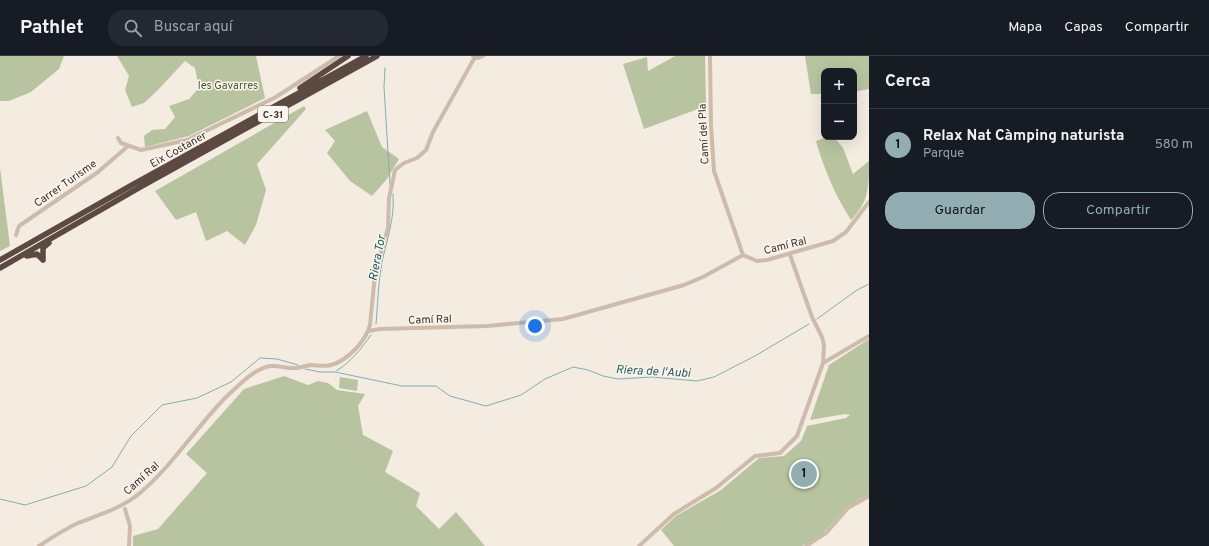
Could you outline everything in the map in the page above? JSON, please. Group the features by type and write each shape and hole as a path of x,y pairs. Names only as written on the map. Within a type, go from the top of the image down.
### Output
{"highway":[{"path":"262,114 267,108 348,56"},
{"name":"Eix Costaner","path":"0,260 132,185 366,56"},
{"name":"C-31","path":"0,269 100,210 377,56"},
{"path":"22,245 81,210 132,185"},
{"path":"0,269 32,253 37,254 43,260 42,251 45,246 88,220 100,210"}],"street":[{"path":"118,138 121,143 141,150 187,140 276,97 338,56"},
{"path":"368,331 372,316 375,274 388,228 390,198 395,170 404,163 418,158 426,150 433,132 474,57 483,56"},
{"name":"Camí del Pla","path":"710,56 711,126 714,171 743,255"},
{"name":"Carrer Turisme","path":"16,235 19,226 93,175 128,146"},
{"name":"Camí Ral","path":"39,546 77,524 121,507 139,494 164,471 216,407 244,380 257,371 268,366 280,365 295,368 337,363 354,350 368,331 380,329 487,326 563,319 684,285 703,277 743,255 757,261 790,255 833,240 846,232 869,202"},
{"path":"0,257 22,245"},
{"path":"639,546 674,514 716,488 755,456 780,453 797,436 823,363 822,337 812,316 790,255"},
{"path":"823,363 869,336"},
{"path":"806,546 826,533 848,508 869,496"},
{"path":"125,509 130,526 129,546"}],"green space":[{"path":"0,56 64,56 59,69 31,92 9,101 0,101"},
{"name":"les Gavarres","path":"117,56 256,56 265,98 189,136 145,147 144,136 152,130 165,129 175,117 169,106 189,99 199,88 195,68 185,61 144,103 132,107 125,90 129,76"},
{"path":"675,56 705,56 706,106 644,129 623,64 647,57 648,71"},
{"path":"805,56 869,56 869,89 857,91 857,68 821,68 821,94 811,94"},
{"path":"304,106 306,109 257,164 266,190 256,225 245,245 227,231 206,241 196,212 176,220 155,191"},
{"path":"367,111 382,147 399,159 387,179 372,196 350,181 327,153 335,141 325,130"},
{"path":"821,139 836,140 843,148 853,174 869,161 867,194 861,207 851,220 830,182 816,141"},
{"path":"0,168 10,246 0,251"},
{"path":"869,339 869,494 848,506 821,535 802,546 674,546 661,530 676,516 721,490 759,458 784,456 801,441 807,426 846,418 850,415 845,414 810,420 829,365"},
{"path":"284,376 308,385 318,381 328,383 337,390 365,394 358,406 363,435 393,451 385,472 420,493 416,506 439,529 456,512 485,546 133,546 133,536 158,529 207,473 186,454 244,389"},
{"path":"340,377 358,380 357,391 339,388"}],"waterway":[{"name":"Riera Tor","path":"385,68 384,87 390,185"},
{"name":"Riera Tor","path":"376,324 382,262 392,220 393,194"},
{"name":"Riera de l'Aubi","path":"817,319 857,290 869,284"},
{"name":"Riera de l'Aubi","path":"305,369 320,372 335,372 402,386 436,386 450,396 486,406 521,395 545,379 573,367 618,379 652,377 697,381 714,377 755,356 809,324"},
{"name":"Riera Tor","path":"336,371 355,355 371,335"},
{"name":"Riera de l'Aubi","path":"0,499 25,505 86,486 112,467 131,436 162,405 197,398 231,382 260,358 277,359 298,365"}],"place":[{"name":"Relax Nat Càmping naturista","path":"804,474"}]}
